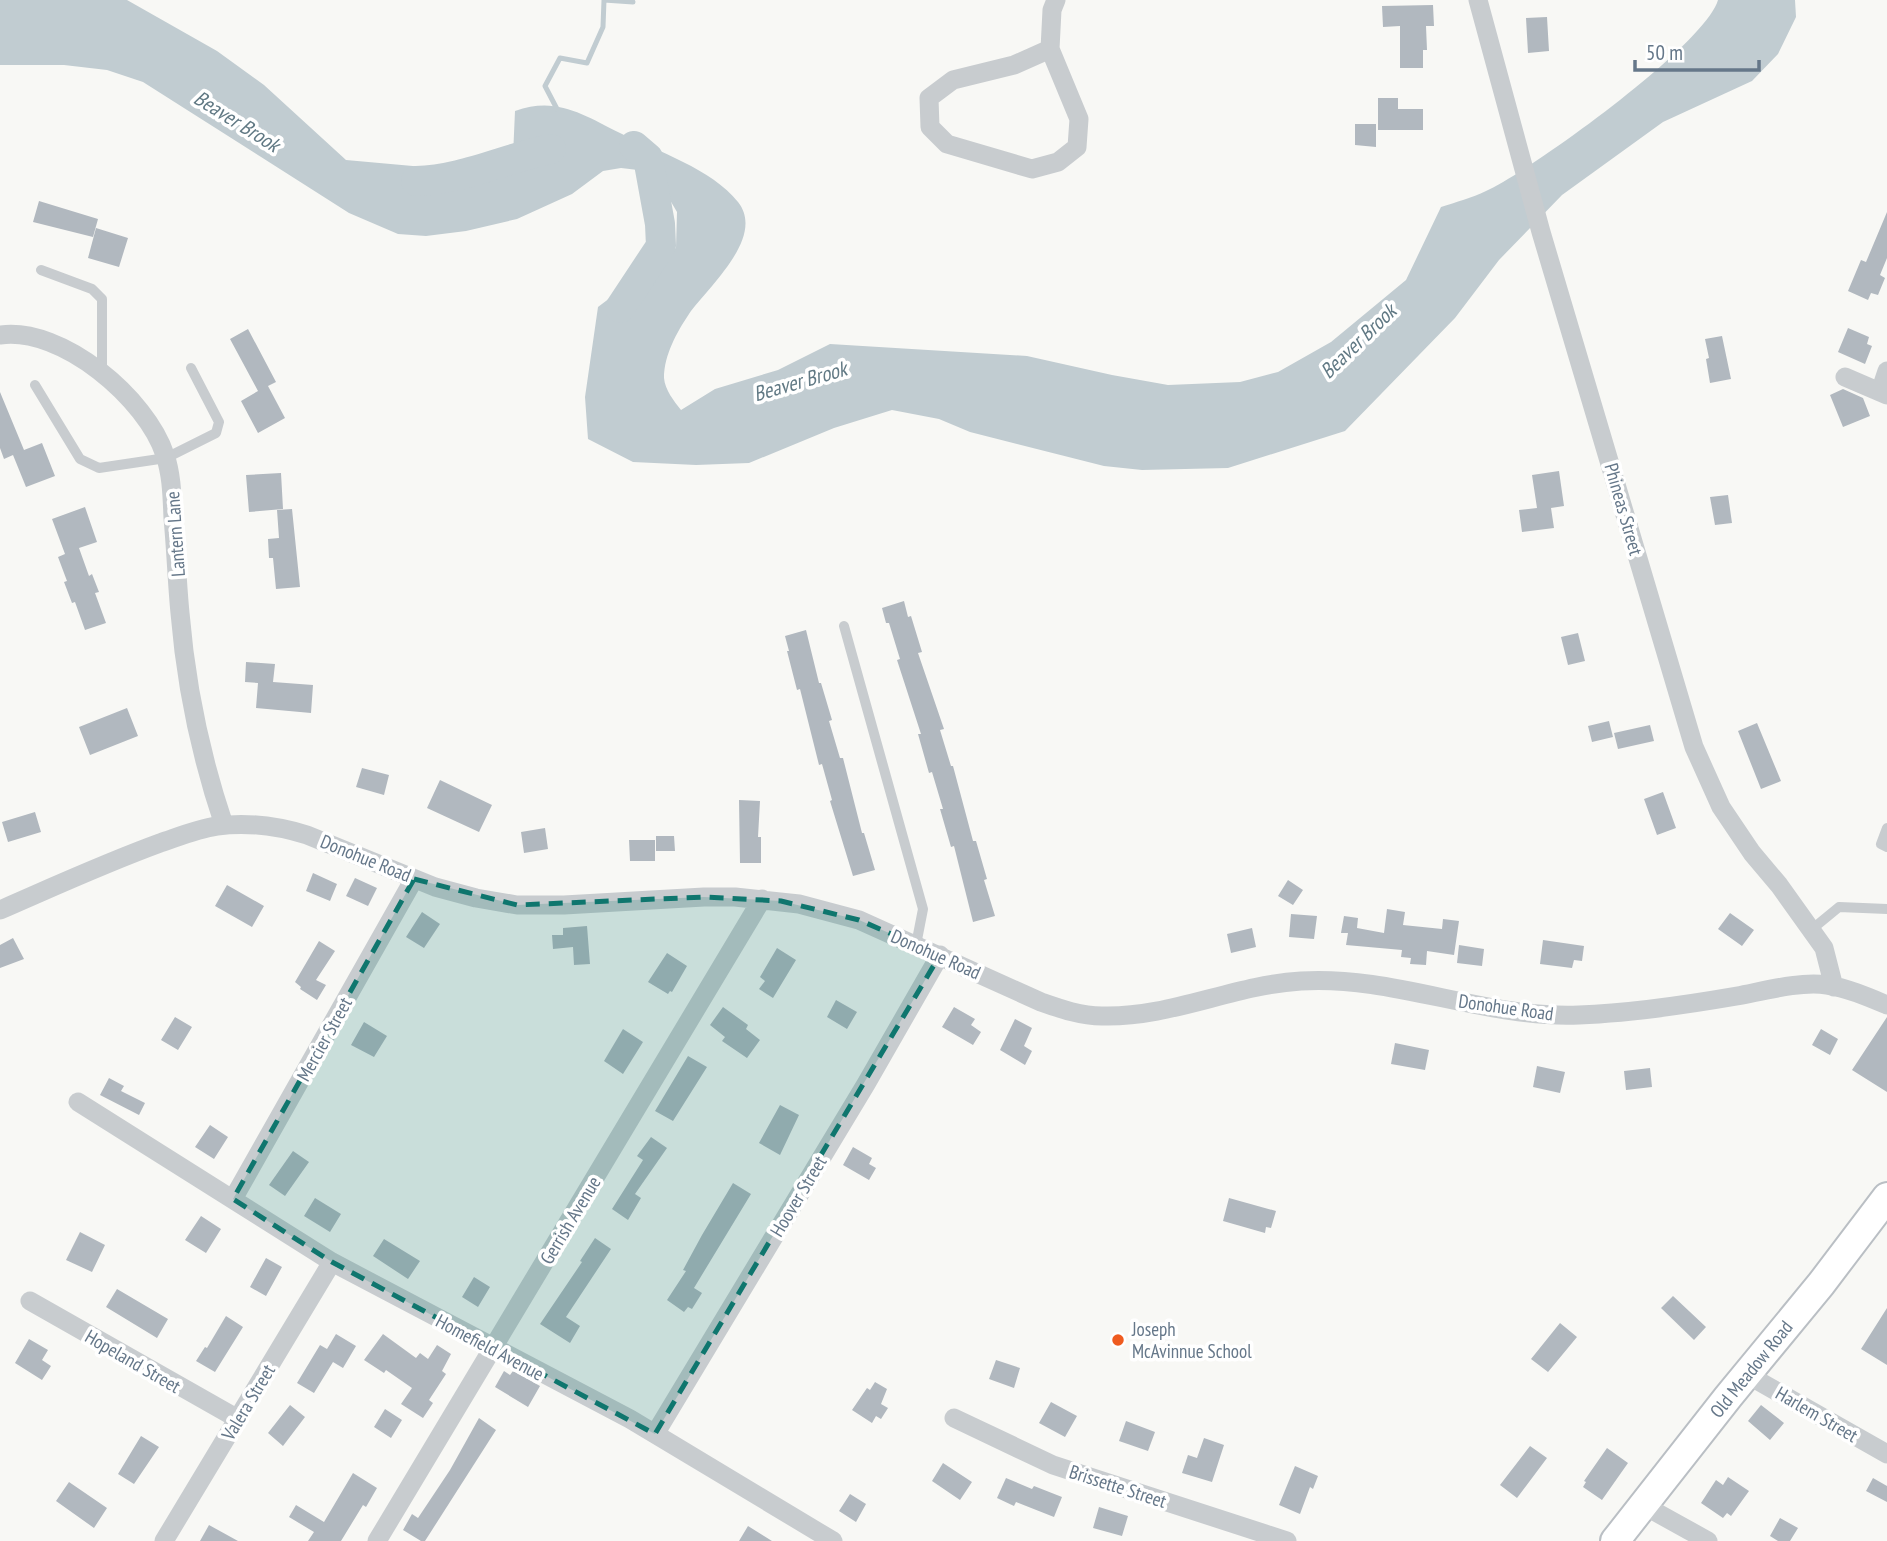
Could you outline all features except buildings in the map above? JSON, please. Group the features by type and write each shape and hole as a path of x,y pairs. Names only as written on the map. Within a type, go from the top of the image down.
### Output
{"street":[{"path":"1050,48 1014,65 953,80 929,98 930,127 947,144 1032,169 1058,162 1077,147 1079,120 1050,48 1052,9 1056,0"},
{"name":"Phineas Street","path":"1478,0 1541,232 1693,747 1721,807 1752,853 1779,885 1824,948 1834,987"},
{"name":"Lantern Lane","path":"0,335 25,335 54,343 102,373 124,391 156,432 171,474 180,616 189,682 202,753 224,825"},
{"path":"1845,377 1884,393 1887,371"},
{"name":"Donohue Road","path":"0,910 122,857 177,838 224,825 258,825 286,828 465,895 517,905 704,897 762,899 823,909 859,920 1041,1002 1072,1012 1100,1016 1136,1014 1247,989 1313,980 1367,985 1494,1008 1559,1015 1601,1014 1678,1006 1811,985 1834,987 1887,1005"},
{"name":"Mercier Street","path":"233,1199 414,878"},
{"name":"Gerrish Avenue","path":"377,1541 762,899"},
{"name":"Hoover Street","path":"655,1434 866,1084 940,955"},
{"name":"Homefield Avenue","path":"78,1102 332,1262 655,1434 833,1541"},
{"name":"Old Meadow Road","path":"1615,1541 1746,1374 1821,1284 1887,1197"},
{"name":"Valera Street","path":"164,1541 332,1262"},
{"name":"Hopeland Street","path":"30,1301 237,1419"},
{"name":"Harlem Street","path":"1746,1374 1887,1454"},
{"name":"Brissette Street","path":"954,1418 1053,1465 1287,1541"},
{"path":"1643,1505 1708,1541"}],"lane":[{"path":"41,270 92,289 102,299 102,373"},
{"path":"35,385 80,459 99,468 166,457 216,433 219,422 191,368"},
{"path":"844,626 923,909 916,945"},
{"path":"1887,828 1881,844 1887,847"},
{"path":"1811,930 1839,907 1887,909"}],"highlighted area":[{"path":"414,879 517,905 704,897 781,901 859,920 940,955 655,1434 332,1262 233,1199"}],"water":[{"path":"0,0 127,0 217,51 264,85 346,160 435,168 472,179 497,172 513,156 515,111 544,106 582,114 699,170 727,190 738,202 745,216 745,230 731,261 689,314 669,352 664,378 670,395 681,410 715,389 778,370 830,344 1027,356 1168,385 1240,382 1278,372 1331,342 1406,280 1441,207 1470,198 1509,179 1615,104 1683,45 1706,20 1718,0 1795,0 1796,17 1778,54 1752,81 1663,122 1562,195 1499,260 1455,318 1345,431 1228,468 1142,470 1104,466 970,432 939,419 892,410 834,428 749,463 696,465 633,462 588,439 585,397 598,307 676,248 677,212 667,195 652,180 638,170 621,168 603,171 572,194 517,219 466,231 426,236 398,234 349,213 143,82 107,70 64,65 0,65"}],"waterway":[{"path":"557,109 545,86 560,58 587,63 603,27 604,0 633,2 632,0"},
{"name":"Beaver Brook","path":"620,308 661,246 660,224 648,158 634,146"},
{"name":"Beaver Brook","path":"416,181 467,173 551,149"}],"place":[{"name":"Joseph McAvinnue School","path":"1118,1340"}]}
